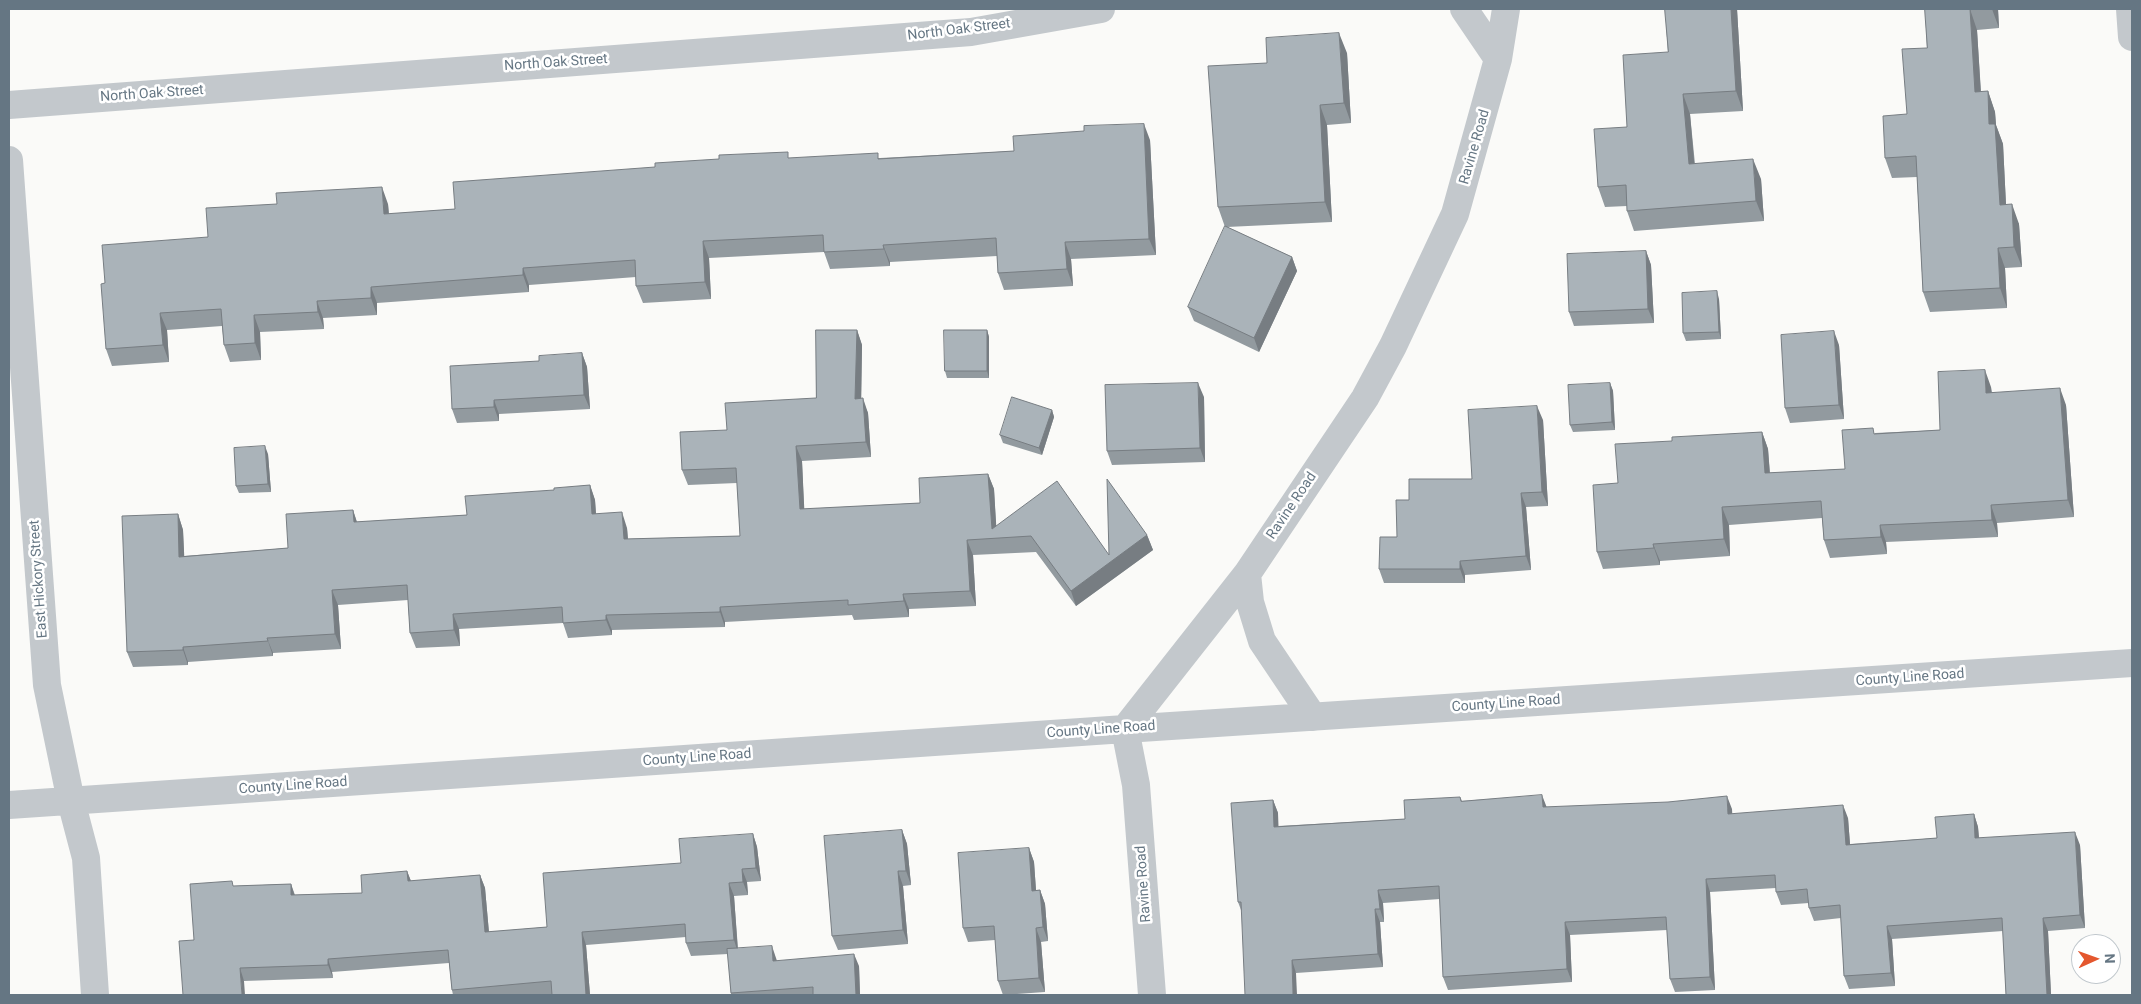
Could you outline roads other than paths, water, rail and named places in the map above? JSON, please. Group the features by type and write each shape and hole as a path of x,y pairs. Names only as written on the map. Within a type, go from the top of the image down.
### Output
{"street":[{"name":"North Oak Street","path":"9,105 1101,9"},
{"path":"1464,9 1498,59"},
{"name":"Ravine Road","path":"1152,995 1136,785 1125,729 1247,574 1365,398 1393,346 1456,214 1498,59 1506,9"},
{"path":"2130,9 2132,37"},
{"name":"East Hickory Street","path":"9,160 47,685 71,800 86,858 95,995"},
{"path":"1247,574 1250,602 1262,641 1313,717"},
{"name":"County Line Road","path":"9,805 2132,663"}]}
